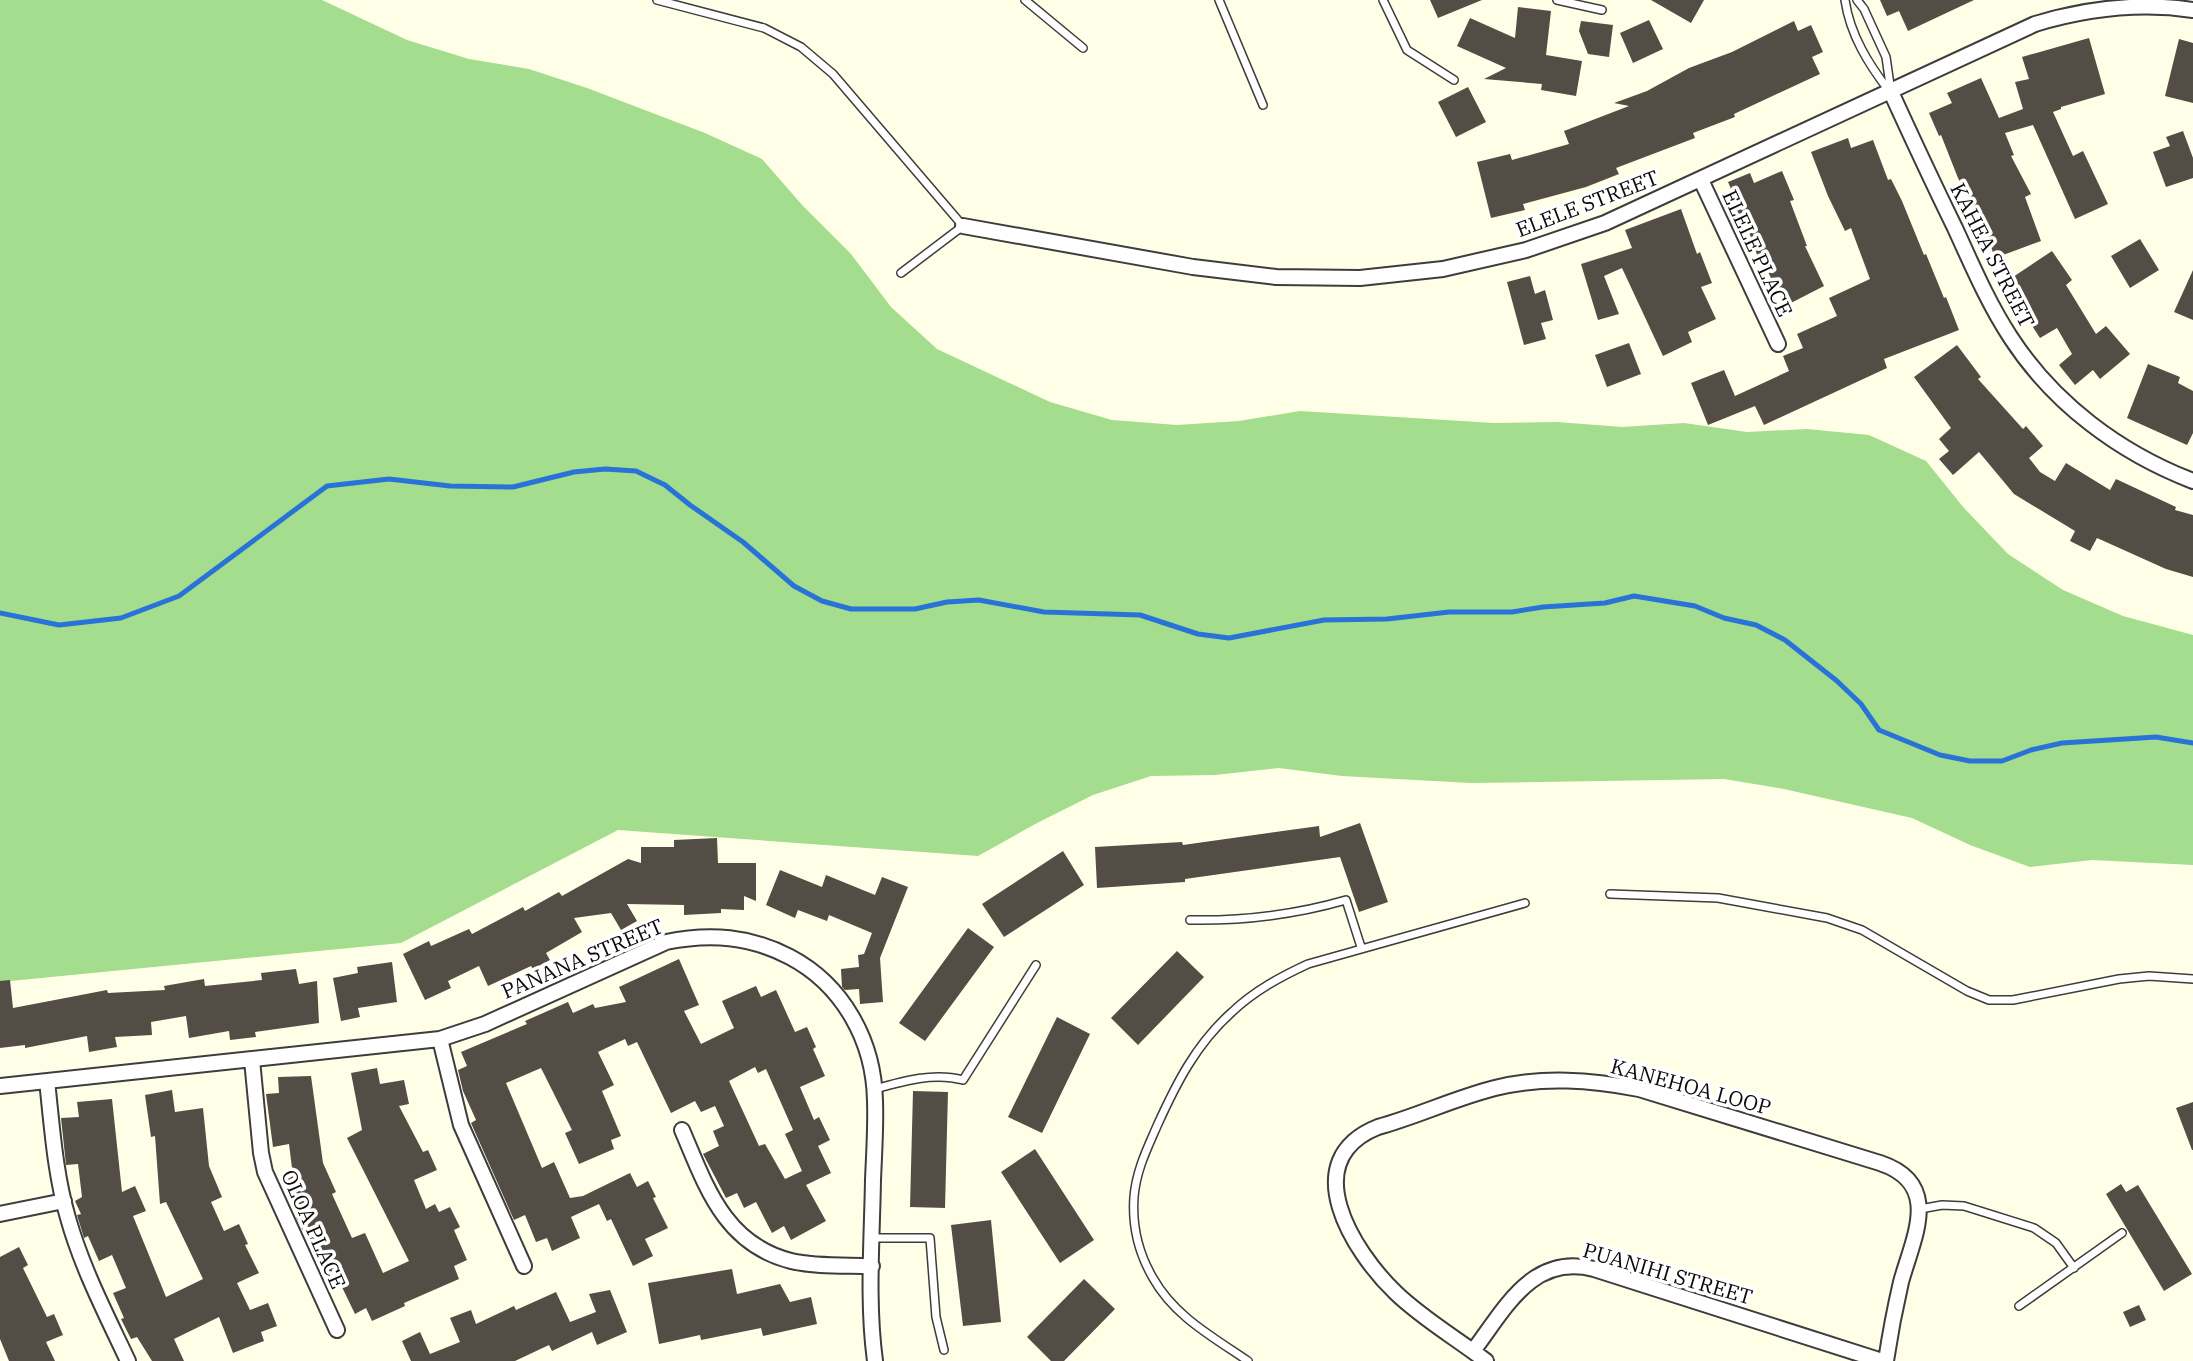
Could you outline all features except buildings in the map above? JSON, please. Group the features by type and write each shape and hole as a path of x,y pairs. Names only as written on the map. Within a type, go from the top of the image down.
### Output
{"street":[{"name":"ELELE STREET","path":"963,226 1276,277 1360,278 1443,269 1525,250 1605,223 2035,24 2104,8 2138,5 2193,10"},
{"name":"KAHEA STREET","path":"1891,92 1989,302 2036,372 2065,402 2097,429 2133,453 2193,481"},
{"name":"ELELE PLACE","path":"1701,180 1778,344"},
{"name":"PANANA STREET","path":"0,1086 440,1038 485,1024 648,949 685,938 724,936 752,942 780,951 805,966 827,985 840,999 860,1032 867,1050 875,1089 872,1238 875,1361"},
{"path":"440,1038 465,1138 524,1266"},
{"name":"OLOA PLACE","path":"251,1060 265,1172 337,1330"},
{"path":"47,1081 59,1180 79,1252 128,1361"},
{"name":"KANEHOA LOOP","path":"1486,1361 1396,1293 1365,1257 1339,1209 1335,1180 1341,1159 1354,1142 1371,1129 1495,1088 1543,1082 1603,1083 1639,1089 1886,1165 1906,1180 1914,1190 1920,1209"},
{"path":"682,1130 713,1201 730,1224 752,1243 792,1261 872,1266"},
{"path":"0,1214 64,1200"},
{"path":"1884,1361 1893,1314 1918,1228 1920,1209"},
{"name":"PUANIHI STREET","path":"1473,1351 1528,1282 1548,1270 1571,1265 1594,1269 1884,1361"}],"lane":[{"path":"657,0 764,28 801,47 833,74 963,226 901,274"},
{"path":"1025,0 1083,48"},
{"path":"1219,0 1263,105"},
{"path":"1383,0 1407,50 1454,80"},
{"path":"1557,0 1602,10"},
{"path":"1845,0 1847,16 1869,65 1891,92"},
{"path":"1857,0 1864,9 1886,57 1891,92"},
{"path":"1610,894 1718,898 1827,918 1862,930 1967,991 1989,1000 2013,1000 2139,977 2193,979"},
{"path":"1190,920 1269,918 1346,900 1361,947"},
{"path":"1248,1361 1175,1308 1154,1281 1140,1248 1134,1214 1135,1188 1141,1162 1185,1068 1210,1034 1231,1012 1289,972 1317,960 1361,947 1525,903"},
{"path":"875,1089 922,1078 963,1080 1036,965"},
{"path":"1920,1209 1941,1205 1964,1206 2035,1228 2056,1243 2074,1268"},
{"path":"2020,1306 2122,1233"},
{"path":"872,1238 930,1238 936,1317 944,1350"}],"green space":[{"path":"0,0 322,0 407,40 469,59 529,69 587,88 705,133 762,159 803,206 851,254 891,307 937,349 1050,402 1112,420 1177,425 1239,421 1300,411 1494,423 1557,422 1622,427 1684,423 1747,432 1807,429 1869,435 1926,461 1964,508 2008,554 2063,590 2123,616 2193,635 2193,865 2092,860 2030,867 1970,845 1912,818 1784,789 1724,779 1471,783 1342,776 1279,768 1215,775 1151,776 1093,795 978,856 618,830 401,943 0,982"}],"waterway":[{"path":"0,613 59,625 121,618 179,596 327,486 389,479 450,486 513,487 574,472 605,469 636,471 665,485 743,542 794,586 822,601 851,609 915,609 947,602 979,600 1044,612 1140,615 1198,634 1229,638 1324,620 1387,619 1449,612 1512,612 1605,603 1634,596 1695,606 1724,618 1756,625 1785,640 1837,681 1861,704 1879,730 1940,755 1970,761 2002,761 2031,750 2062,743 2156,737 2193,743"}]}
